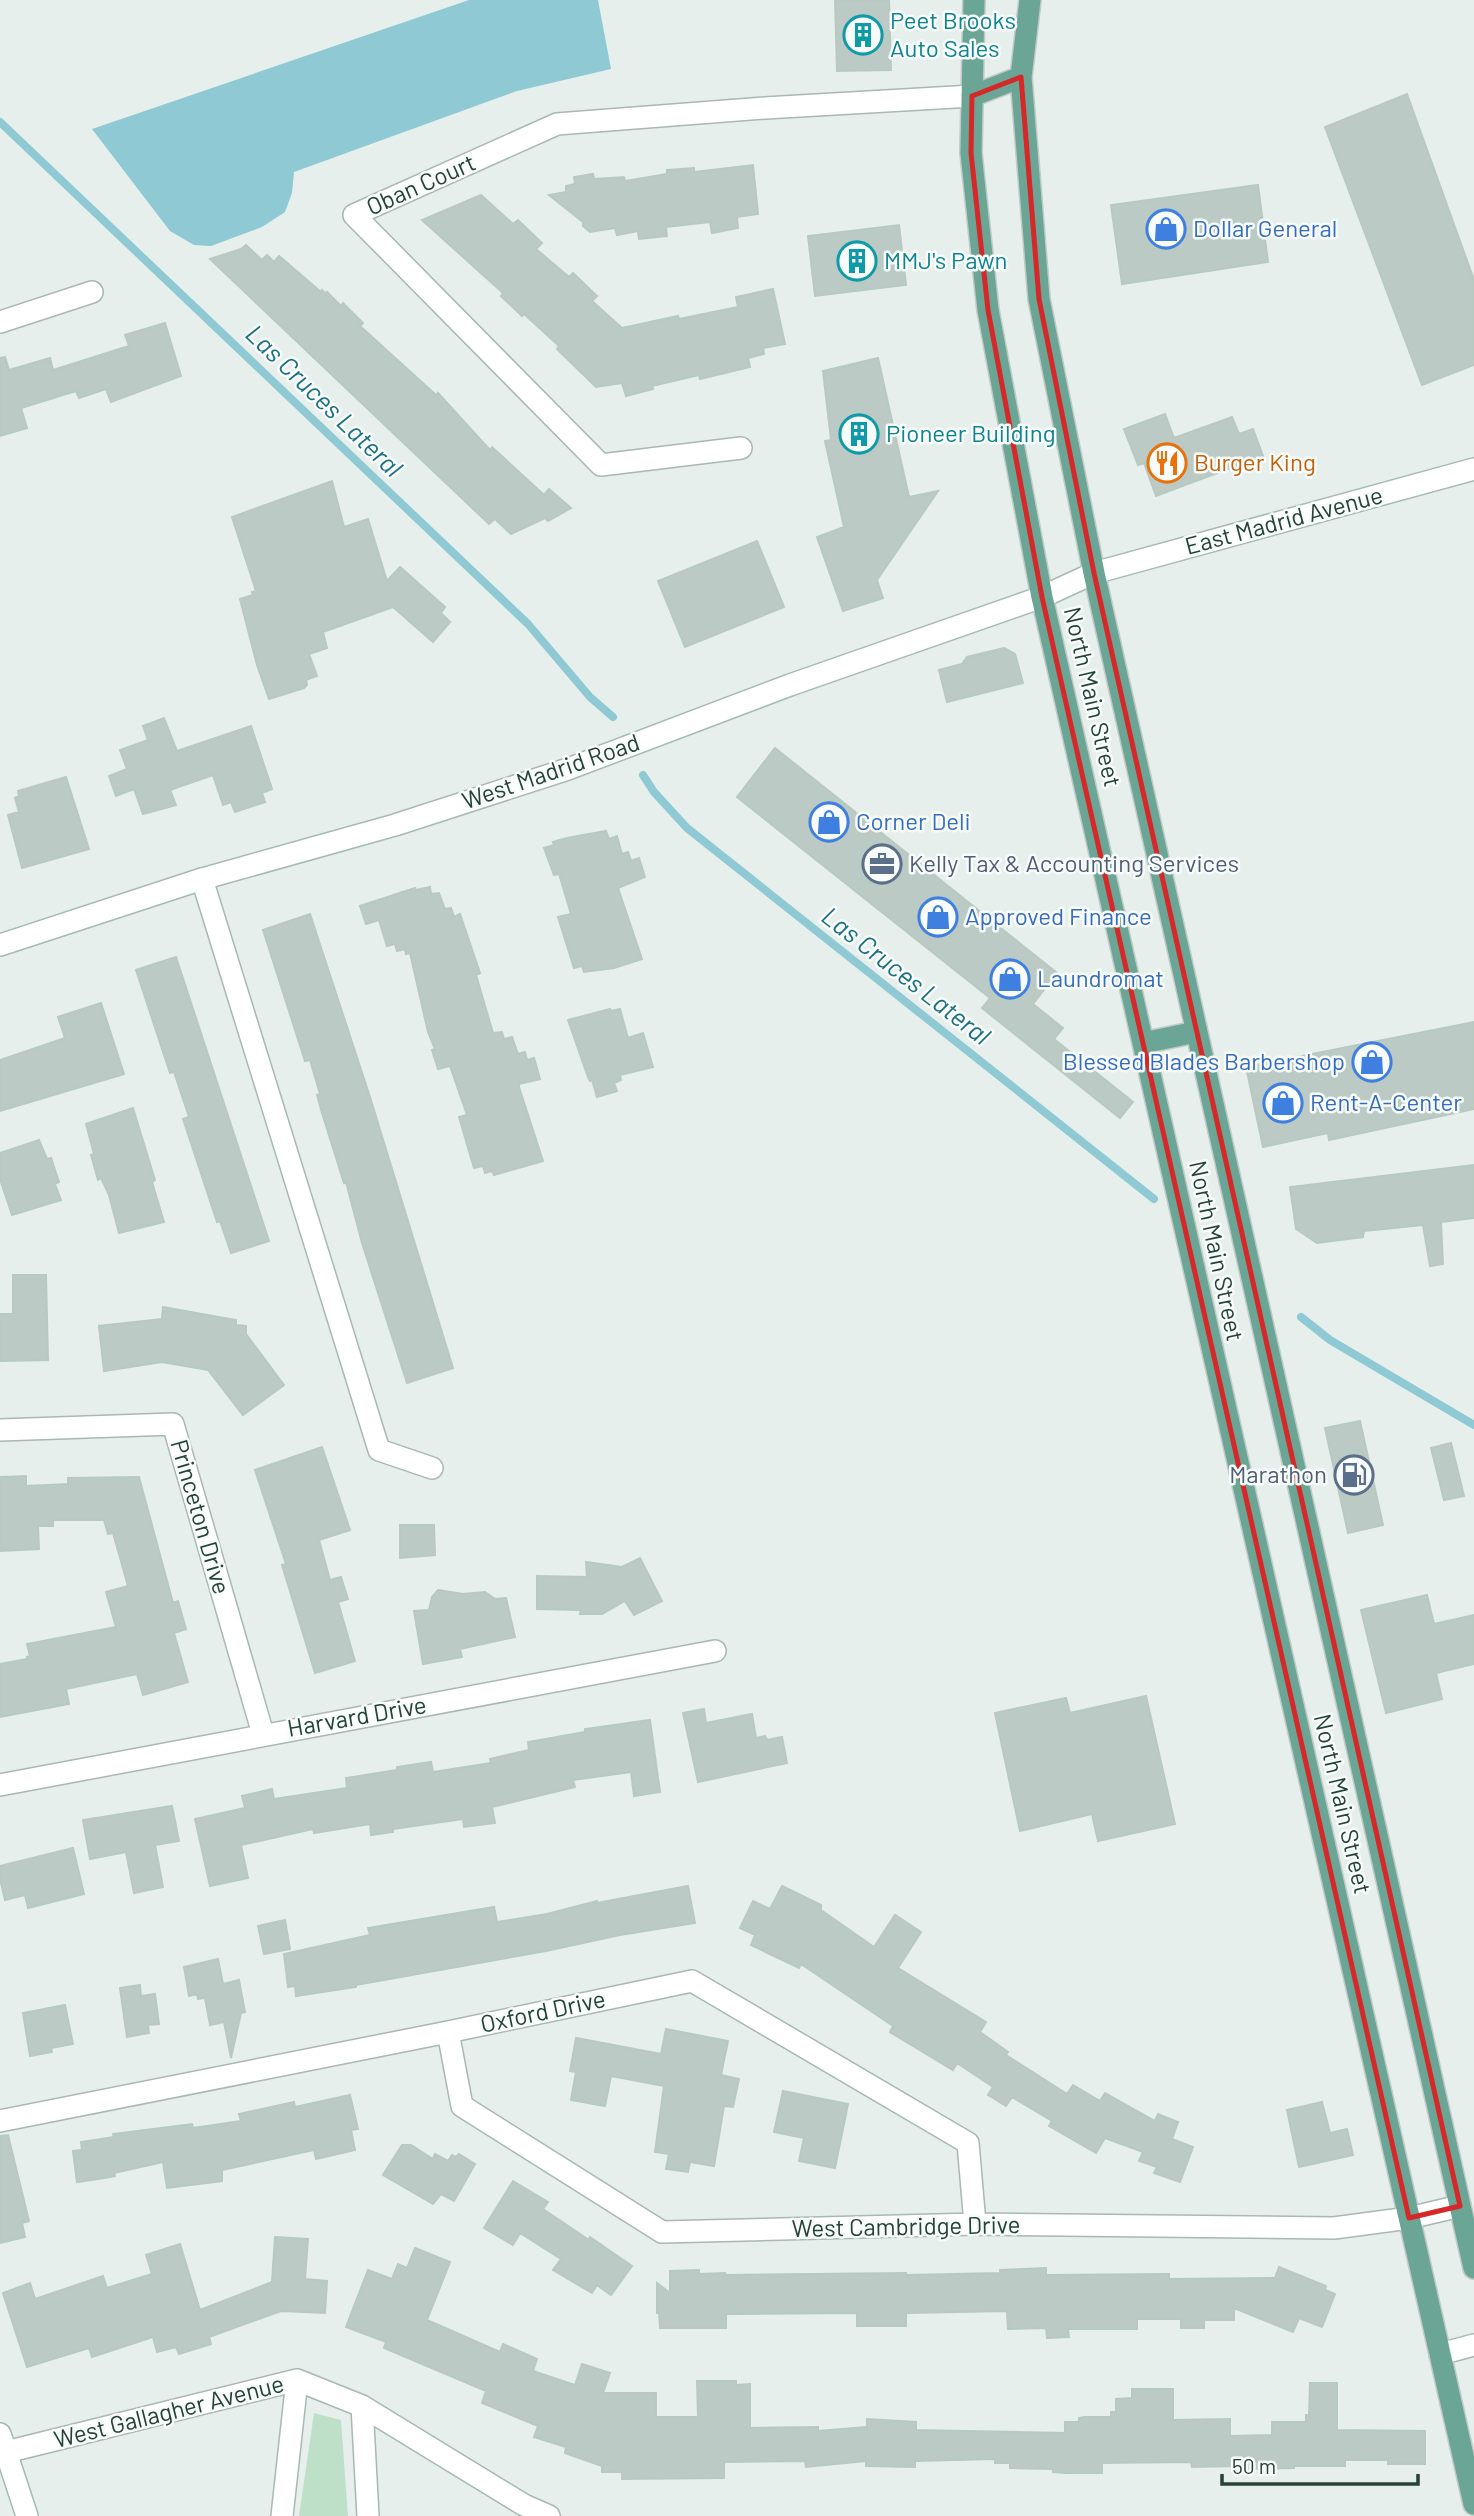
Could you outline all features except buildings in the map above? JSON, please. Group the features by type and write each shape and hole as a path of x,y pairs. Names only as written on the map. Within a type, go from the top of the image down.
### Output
{"main road":[{"name":"North Main Street","path":"975,0 971,153 988,310 1042,597 1474,2504"},
{"name":"North Main Street","path":"1030,0 1021,77 1040,299 1094,573 1474,2268"},
{"path":"972,96 1021,77"},
{"path":"1143,1043 1196,1032"}],"street":[{"name":"Oban Court","path":"741,448 601,465 354,215 557,124 756,108 972,96"},
{"path":"0,322 92,292"},
{"name":"East Madrid Avenue","path":"1094,573 1474,469"},
{"name":"West Madrid Road","path":"0,945 202,879 394,825 568,769 790,685 1042,597 1094,573"},
{"path":"202,879 379,1450 432,1468"},
{"name":"Princeton Drive","path":"0,1430 173,1424 263,1734"},
{"name":"Harvard Drive","path":"0,1784 715,1651"},
{"name":"Oxford Drive","path":"0,2121 692,1981 968,2143 975,2224"},
{"name":"West Cambridge Drive","path":"447,2032 462,2106 662,2232 975,2224 1334,2228 1409,2218 1460,2206"},
{"path":"1440,2354 1474,2345"},
{"path":"282,2516 296,2380"},
{"name":"West Gallagher Avenue","path":"3,2443 296,2380 362,2406 524,2505 549,2516"},
{"path":"362,2406 368,2516"},
{"path":"3,2443 27,2516"}],"highlighted area":[{"path":"1021,77 1039,299 1094,573 1460,2206 1409,2218 1042,597 988,310 971,153 972,96"}],"green space":[{"path":"314,2413 341,2420 348,2516 299,2516"}],"water":[{"path":"469,0 598,0 611,69 517,91 294,172 292,193 285,212 262,227 211,246 194,245 170,231 92,129"}],"waterway":[{"name":"Las Cruces Lateral","path":"0,122 528,624 590,697 613,717"},
{"name":"Las Cruces Lateral","path":"643,775 654,792 687,828 1154,1199"},
{"name":"Las Cruces Lateral","path":"1301,1317 1330,1340 1474,1425"}],"place":[{"name":"Peet Brooks Auto Sales","path":"863,35"},
{"name":"Dollar General","path":"1166,229"},
{"name":"MMJ's Pawn","path":"857,261"},
{"name":"Pioneer Building","path":"859,434"},
{"name":"Burger King","path":"1167,463"},
{"name":"Corner Deli","path":"829,822"},
{"name":"Kelly Tax & Accounting Services","path":"882,864"},
{"name":"Approved Finance","path":"938,917"},
{"name":"Laundromat","path":"1010,979"},
{"name":"Blessed Blades Barbershop","path":"1372,1062"},
{"name":"Rent-A-Center","path":"1283,1103"},
{"name":"Marathon","path":"1354,1475"}]}
